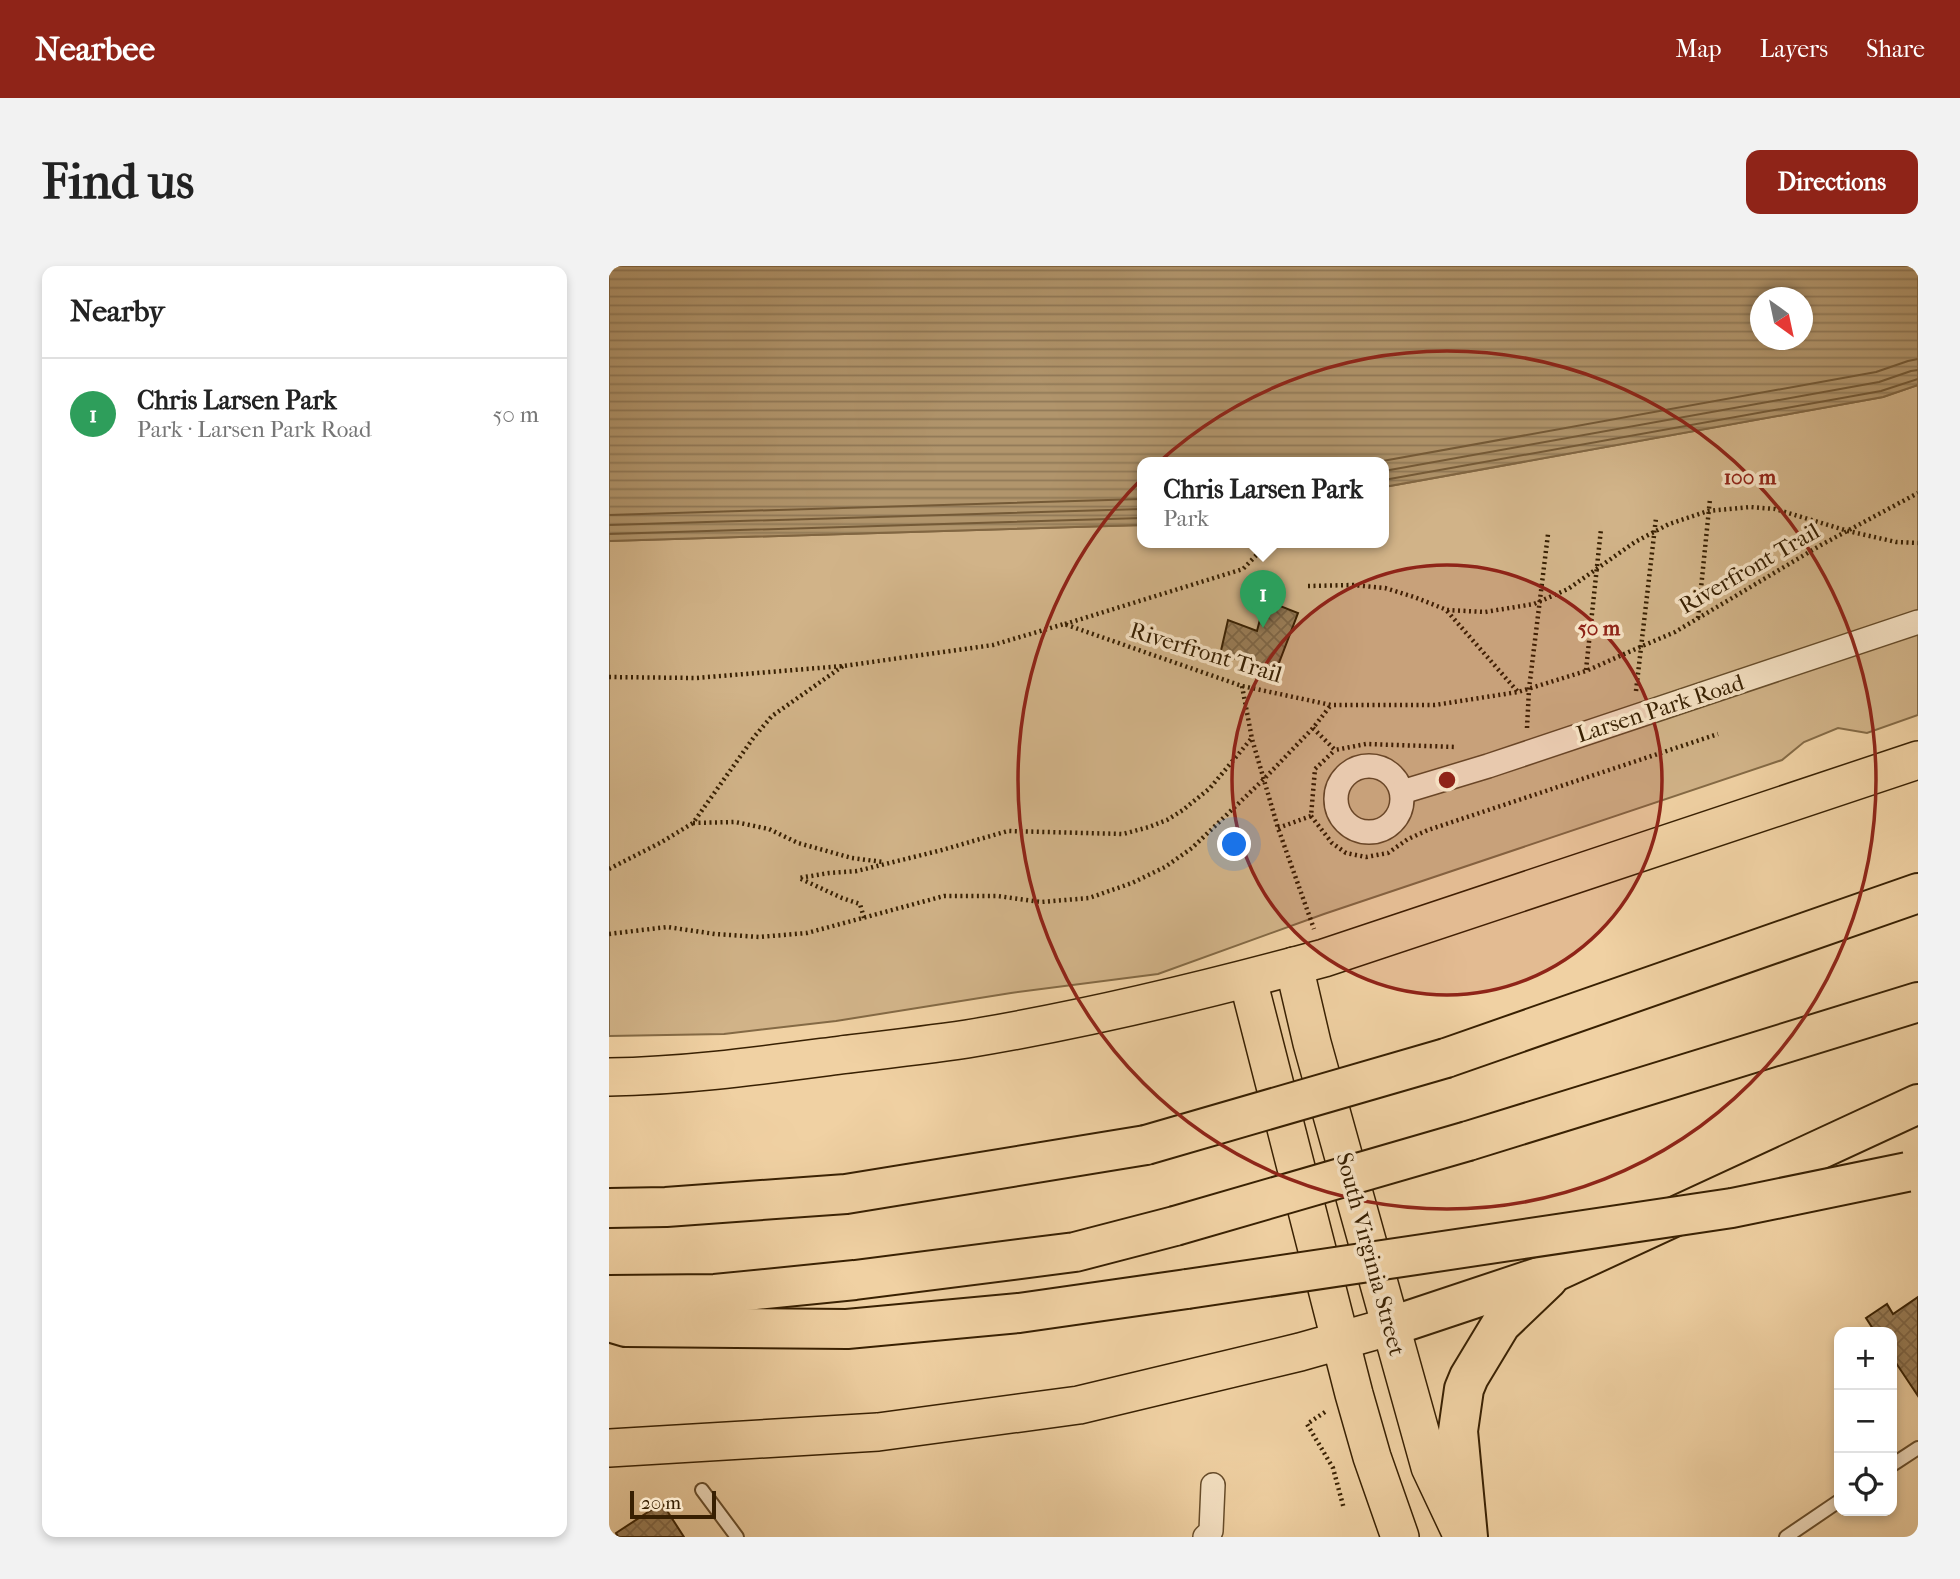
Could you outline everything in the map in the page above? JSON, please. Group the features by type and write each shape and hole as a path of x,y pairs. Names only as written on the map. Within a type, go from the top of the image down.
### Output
{"highway":[{"path":"609,1208 666,1208 846,1194 1146,1145 1445,1058 1918,893"},
{"path":"609,1295 715,1294 855,1280 1075,1252 1175,1226 1468,1141 1918,1002"},
{"path":"1392,1326 1557,1271 1918,1104"},
{"path":"609,1322 627,1327 847,1329 1019,1313 1732,1208 1912,1170"},
{"path":"1465,1537 1458,1431 1464,1389 1501,1324 1557,1271"}],"main road":[{"path":"609,1077 648,1077 967,1039 1122,1010 1248,980 1324,958 1918,760"},
{"name":"South Virginia Street","path":"1294,966 1312,1043 1430,1467 1465,1537"},
{"path":"1248,980 1354,1394 1372,1457 1400,1537"},
{"path":"609,1448 878,1432 1079,1405 1341,1342 1392,1326"}],"street":[{"name":"Larsen Park Road","path":"1402,792 1918,622"},
{"path":"1205,1537 1211,1531 1213,1485"}],"lane":[{"path":"1897,1462 1918,1448"},
{"path":"702,1490 737,1537"},
{"path":"1786,1537 1834,1504"}],"path":[{"name":"Riverfront Trail","path":"1064,624 1242,686 1331,705 1435,705 1529,689 1586,671 1675,632 1918,493"},
{"path":"1698,618 1710,499"},
{"path":"1308,586 1353,585 1385,588 1447,610 1485,612 1534,604 1568,589 1635,542 1669,524 1708,511 1750,507 1775,509 1896,542 1918,543"},
{"path":"1636,695 1655,518"},
{"path":"1586,671 1601,529"},
{"path":"1527,729 1529,689 1548,534"},
{"path":"609,677 696,678 843,666 993,645 1243,569 1263,548"},
{"path":"1447,610 1518,692"},
{"path":"609,869 693,823 772,716 843,666"},
{"path":"609,934 667,927 759,937 807,933 944,897 998,897 1041,902 1089,898 1132,884 1165,867 1192,848 1264,779 1331,705"},
{"path":"1515,733 1539,726"},
{"path":"1313,728 1335,750"},
{"path":"1469,748 1366,744 1335,750 1315,769 1311,816 1332,843 1346,853 1366,856 1388,853 1408,839 1428,830 1719,734"},
{"path":"864,918 860,904 799,878 857,871 1008,831 1123,834 1149,827 1183,810 1209,788 1252,739"},
{"path":"1277,828 1311,816"},
{"path":"693,823 735,822 769,829 799,843 852,858 888,862"}],"shaded area":[{"path":"1918,385 1918,715 1867,733 1838,728 1804,742 1782,760 1324,914 1158,974 1011,993 836,1021 724,1034 609,1036 609,541 1137,525 1137,548 1389,548 1389,486 1883,397"}],"water":[{"path":"609,266 1918,266 1918,385 1883,397 1389,486 1389,457 1137,457 1137,525 609,541"}],"building":[{"path":"1265,600 1298,613 1277,668 1220,655 1228,620 1257,631"},
{"path":"1918,1297 1918,1396 1897,1364 1897,1327 1872,1327 1866,1318 1887,1304 1893,1314"},
{"path":"662,1503 684,1537 618,1537 616,1533"}],"place":[{"name":"Chris Larsen Park","path":"1263,628"}]}
